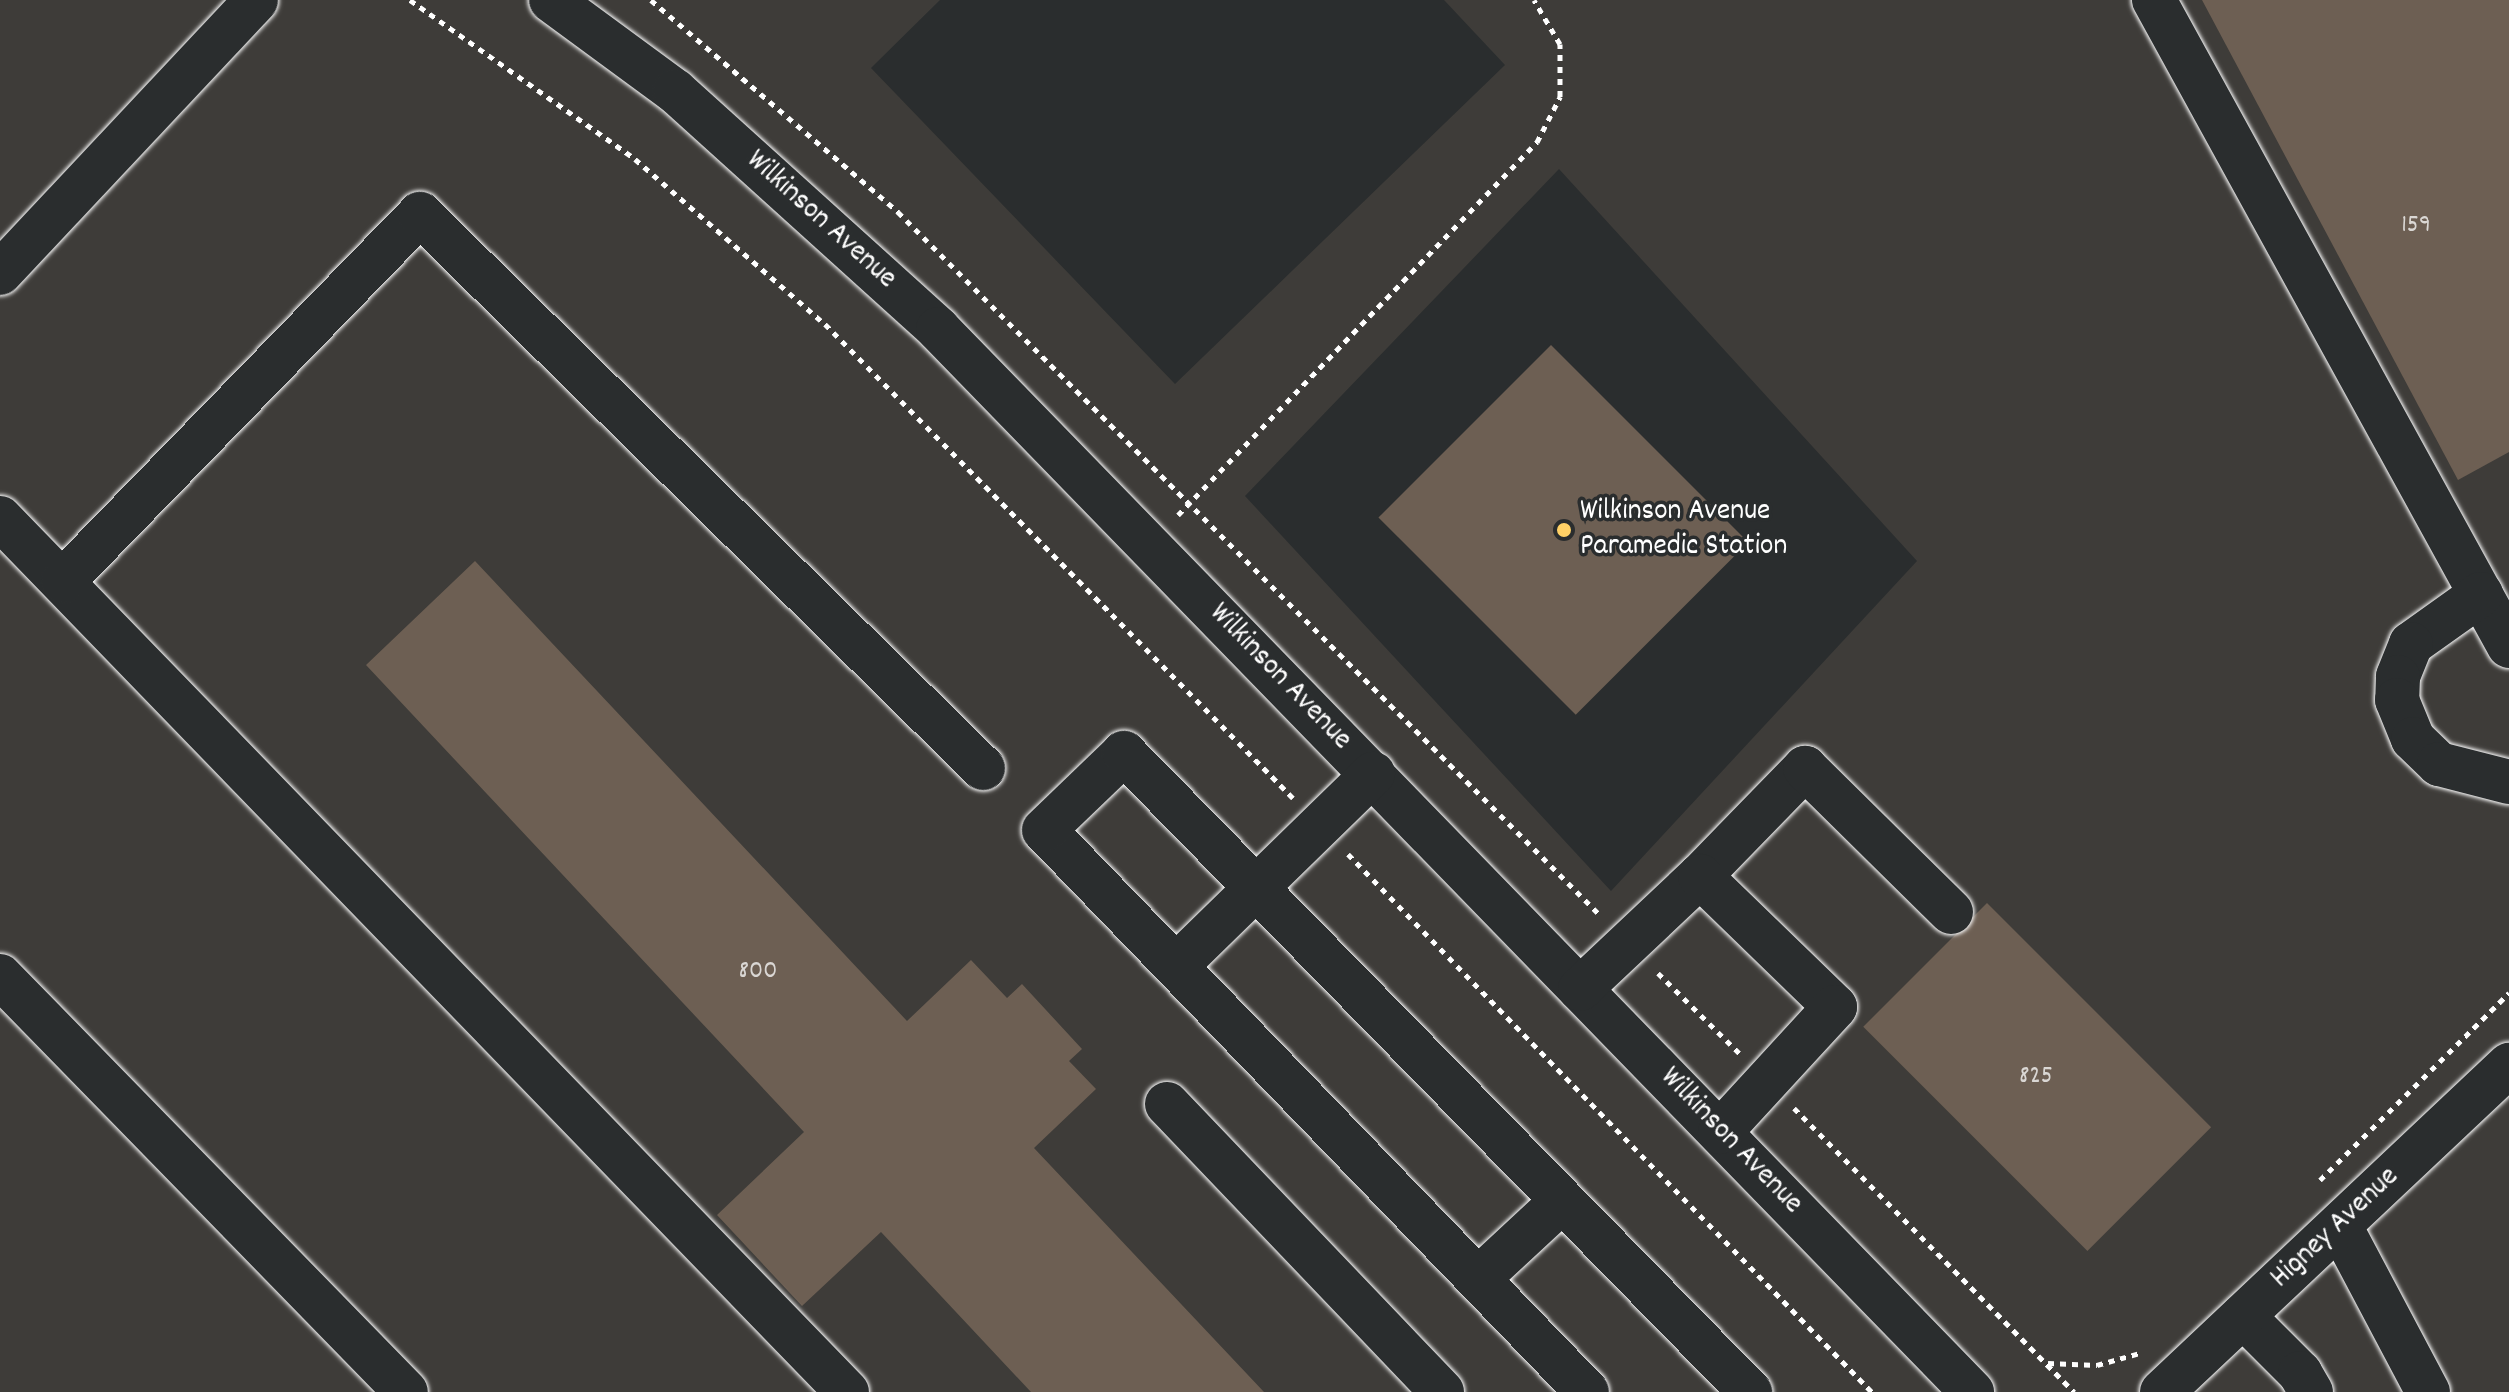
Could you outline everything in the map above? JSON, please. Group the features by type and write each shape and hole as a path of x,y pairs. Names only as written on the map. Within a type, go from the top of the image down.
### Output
{"street":[{"path":"0,273 256,0"},
{"path":"2154,0 2509,646"},
{"name":"Wilkinson Avenue","path":"579,8 791,192 938,329 1972,1392"},
{"path":"63,581 420,214 983,768"},
{"path":"0,518 847,1392"},
{"path":"2481,594 2411,644 2398,677 2397,700 2413,739 2439,764 2509,782"},
{"path":"1587,1392 1044,830 1124,753 1750,1392"},
{"path":"1580,989 1700,876 1805,768 1951,912"},
{"path":"1177,965 1373,774"},
{"path":"1700,876 1835,1007 1720,1132"},
{"path":"0,976 406,1392"},
{"name":"Higney Avenue","path":"2162,1392 2509,1065"},
{"path":"1167,1104 1442,1392"},
{"path":"1479,1278 1562,1201"},
{"path":"2340,1226 2428,1392"},
{"path":"2243,1316 2300,1373 2311,1392"}],"path":[{"path":"410,0 635,159 825,324 1872,1392"},
{"path":"651,0 898,212 2074,1392"},
{"path":"1150,545 1537,142 1560,97 1560,44 1534,0"},
{"path":"2318,1183 2509,993"},
{"path":"2047,1363 2117,1362 2152,1345"}],"shaded area":[{"path":"0,0 940,0 871,68 1175,384 1505,65 1444,0 2509,0 2509,1392 0,1392","holes":["1559,169 1917,561 1611,891 1245,496"]}],"building":[{"path":"2202,0 2509,0 2509,452 2458,480"},
{"name":"Wilkinson Avenue Paramedic Station","path":"1551,345 1748,542 1576,715 1378,518"},
{"path":"475,561 907,1021 971,960 1007,998 1022,984 1082,1049 1069,1061 1096,1089 1034,1148 1264,1392 1031,1392 881,1232 802,1306 717,1215 804,1132 366,665"},
{"path":"1987,903 2211,1127 2087,1251 1863,1027"}],"place":[{"name":"Wilkinson Avenue Paramedic Station","path":"1564,530"}]}
